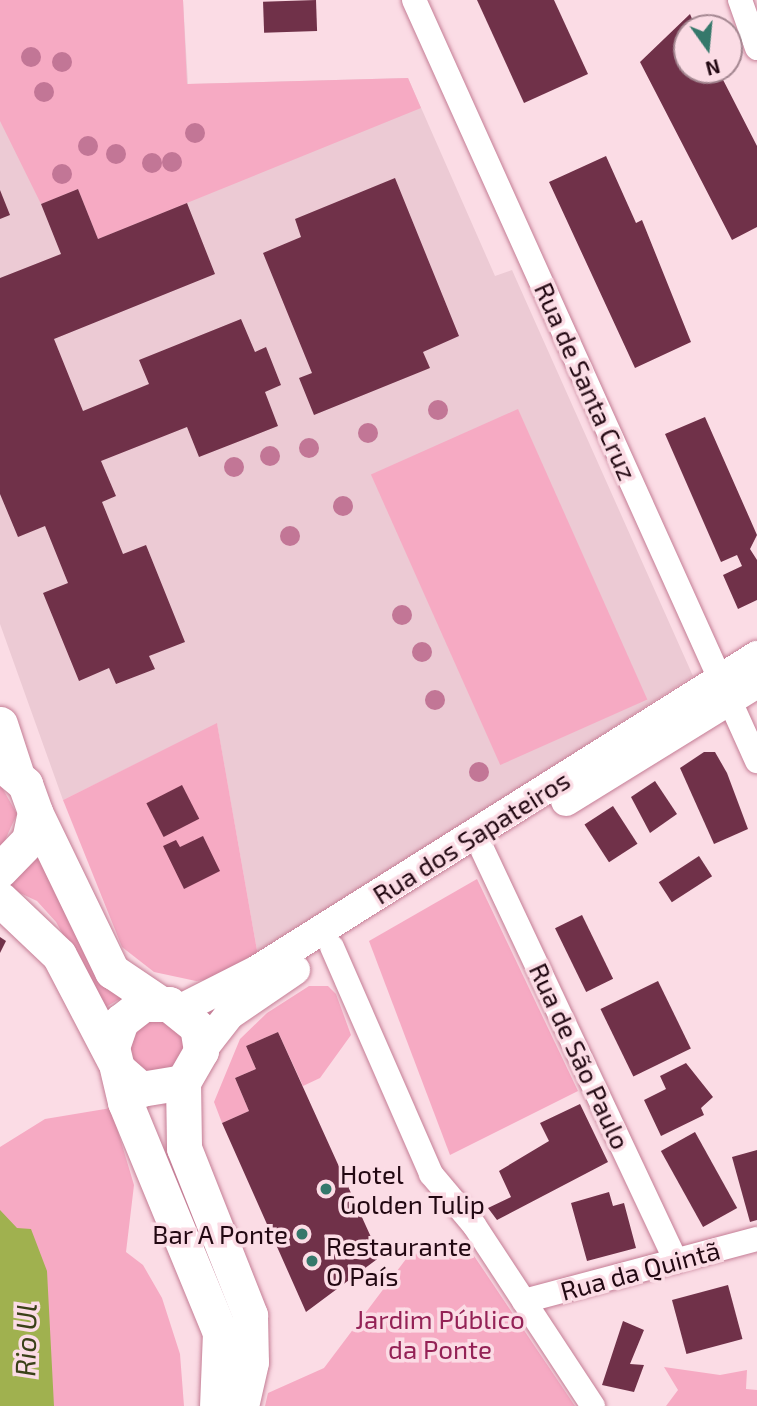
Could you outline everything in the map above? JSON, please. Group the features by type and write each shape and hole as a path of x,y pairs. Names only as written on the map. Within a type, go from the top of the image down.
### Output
{"main road":[{"path":"0,724 8,768 35,812 112,971 169,1006 197,1027 201,1051 183,1082 184,1148 250,1315 251,1362 241,1406"},
{"path":"0,870 29,840 35,812"},
{"path":"0,899 59,955 117,1066 125,1102 220,1332 217,1406"},
{"path":"117,1066 121,1021 169,1006"},
{"path":"117,1066 141,1089 183,1082"}],"street":[{"name":"Rua de Santa Cruz","path":"414,0 757,761"},
{"path":"740,0 757,48"},
{"name":"Rua dos Sapateiros","path":"201,1051 229,1015 483,852 725,690 757,656"},
{"name":"Rua dos Sapateiros","path":"169,1006 256,971 725,690 757,683"},
{"name":"Rua de São Paulo","path":"483,852 676,1261"},
{"path":"332,947 431,1174 524,1301 593,1406"},
{"name":"Rua da Quintã","path":"524,1301 757,1239"}],"shaded area":[{"path":"0,0 183,0 188,84 408,78 495,276 512,270 693,676 258,956 217,724 63,800 0,624"}],"green space":[{"path":"0,0 183,0 187,84 408,78 421,108 98,239 78,189 41,204 0,121"},
{"path":"518,409 647,700 500,765 371,474"},
{"path":"217,723 258,956 219,978 196,981 154,972 122,947 63,800"},
{"path":"0,784 17,814 0,851"},
{"path":"42,848 123,997 104,1008 56,922 37,901 3,885"},
{"path":"477,879 578,1091 450,1155 369,941"},
{"path":"309,986 328,986 336,994 351,1035 320,1078 303,1086 278,1032 246,1046 256,1069 235,1078 249,1111 222,1123 214,1102 240,1039 267,1013"},
{"path":"156,1018 167,1020 176,1026 182,1035 182,1057 176,1066 167,1072 156,1074 145,1072 136,1066 130,1057 128,1046 130,1035 136,1026 145,1020"},
{"path":"111,1108 134,1185 126,1252 143,1265 162,1298 180,1354 184,1406 0,1406 0,1147 45,1119"},
{"name":"Jardim Público da Ponte","path":"466,1244 575,1406 265,1406 268,1393 324,1368 409,1255"},
{"path":"664,1367 720,1375 747,1370 746,1389 757,1390 757,1406 666,1406 678,1390"}],"water":[{"name":"Rio Ul","path":"0,1210 17,1228 31,1229 47,1271 54,1406 0,1406"}],"building":[{"path":"316,0 317,31 264,33 263,2"},
{"path":"477,0 554,0 588,74 524,103"},
{"path":"673,30 673,84 725,84 757,146 757,227 732,240 640,62"},
{"path":"606,156 636,223 642,220 691,342 635,368 549,182"},
{"path":"395,178 459,336 423,352 430,368 314,415 299,378 312,373 263,253 301,237 295,219"},
{"path":"78,189 98,239 187,203 215,274 54,339 83,411 149,384 139,360 241,319 255,352 266,347 281,385 265,392 278,426 199,457 187,427 101,461 116,496 102,502 123,554 146,545 185,642 149,656 155,669 116,684 109,668 79,681 43,593 68,583 45,526 18,537 0,494 0,278 61,254 41,204"},
{"path":"0,190 10,215 0,219"},
{"path":"705,417 757,535 750,549 757,560 757,600 738,609 723,575 742,566 737,555 721,562 665,434"},
{"path":"704,752 715,752 727,773 748,829 714,844 680,768"},
{"path":"655,781 677,814 650,833 631,797"},
{"path":"182,785 199,819 164,837 146,803"},
{"path":"613,806 638,844 609,862 584,825"},
{"path":"203,836 220,871 184,889 163,846 176,840 180,847"},
{"path":"699,856 712,876 672,902 659,882"},
{"path":"582,915 613,979 586,992 555,928"},
{"path":"0,937 6,941 0,953"},
{"path":"658,981 691,1048 633,1076 600,1009"},
{"path":"278,1032 380,1257 306,1312 222,1123 249,1111 235,1078 256,1069 246,1046"},
{"path":"686,1063 713,1097 701,1108 704,1115 661,1136 644,1100 666,1089 660,1076"},
{"path":"580,1104 608,1162 497,1220 488,1208 511,1197 499,1171 549,1141 540,1123"},
{"path":"695,1132 737,1208 703,1227 661,1151"},
{"path":"757,1150 757,1220 750,1222 732,1157"},
{"path":"609,1192 613,1206 624,1203 636,1248 587,1261 571,1203"},
{"path":"728,1285 742,1339 686,1354 672,1300"},
{"path":"623,1321 644,1330 630,1364 644,1365 634,1392 602,1385"}],"place":[{"name":"Hotel Golden Tulip","path":"326,1189"},
{"name":"Bar A Ponte","path":"302,1234"},
{"name":"Restaurante O País","path":"312,1261"}]}
